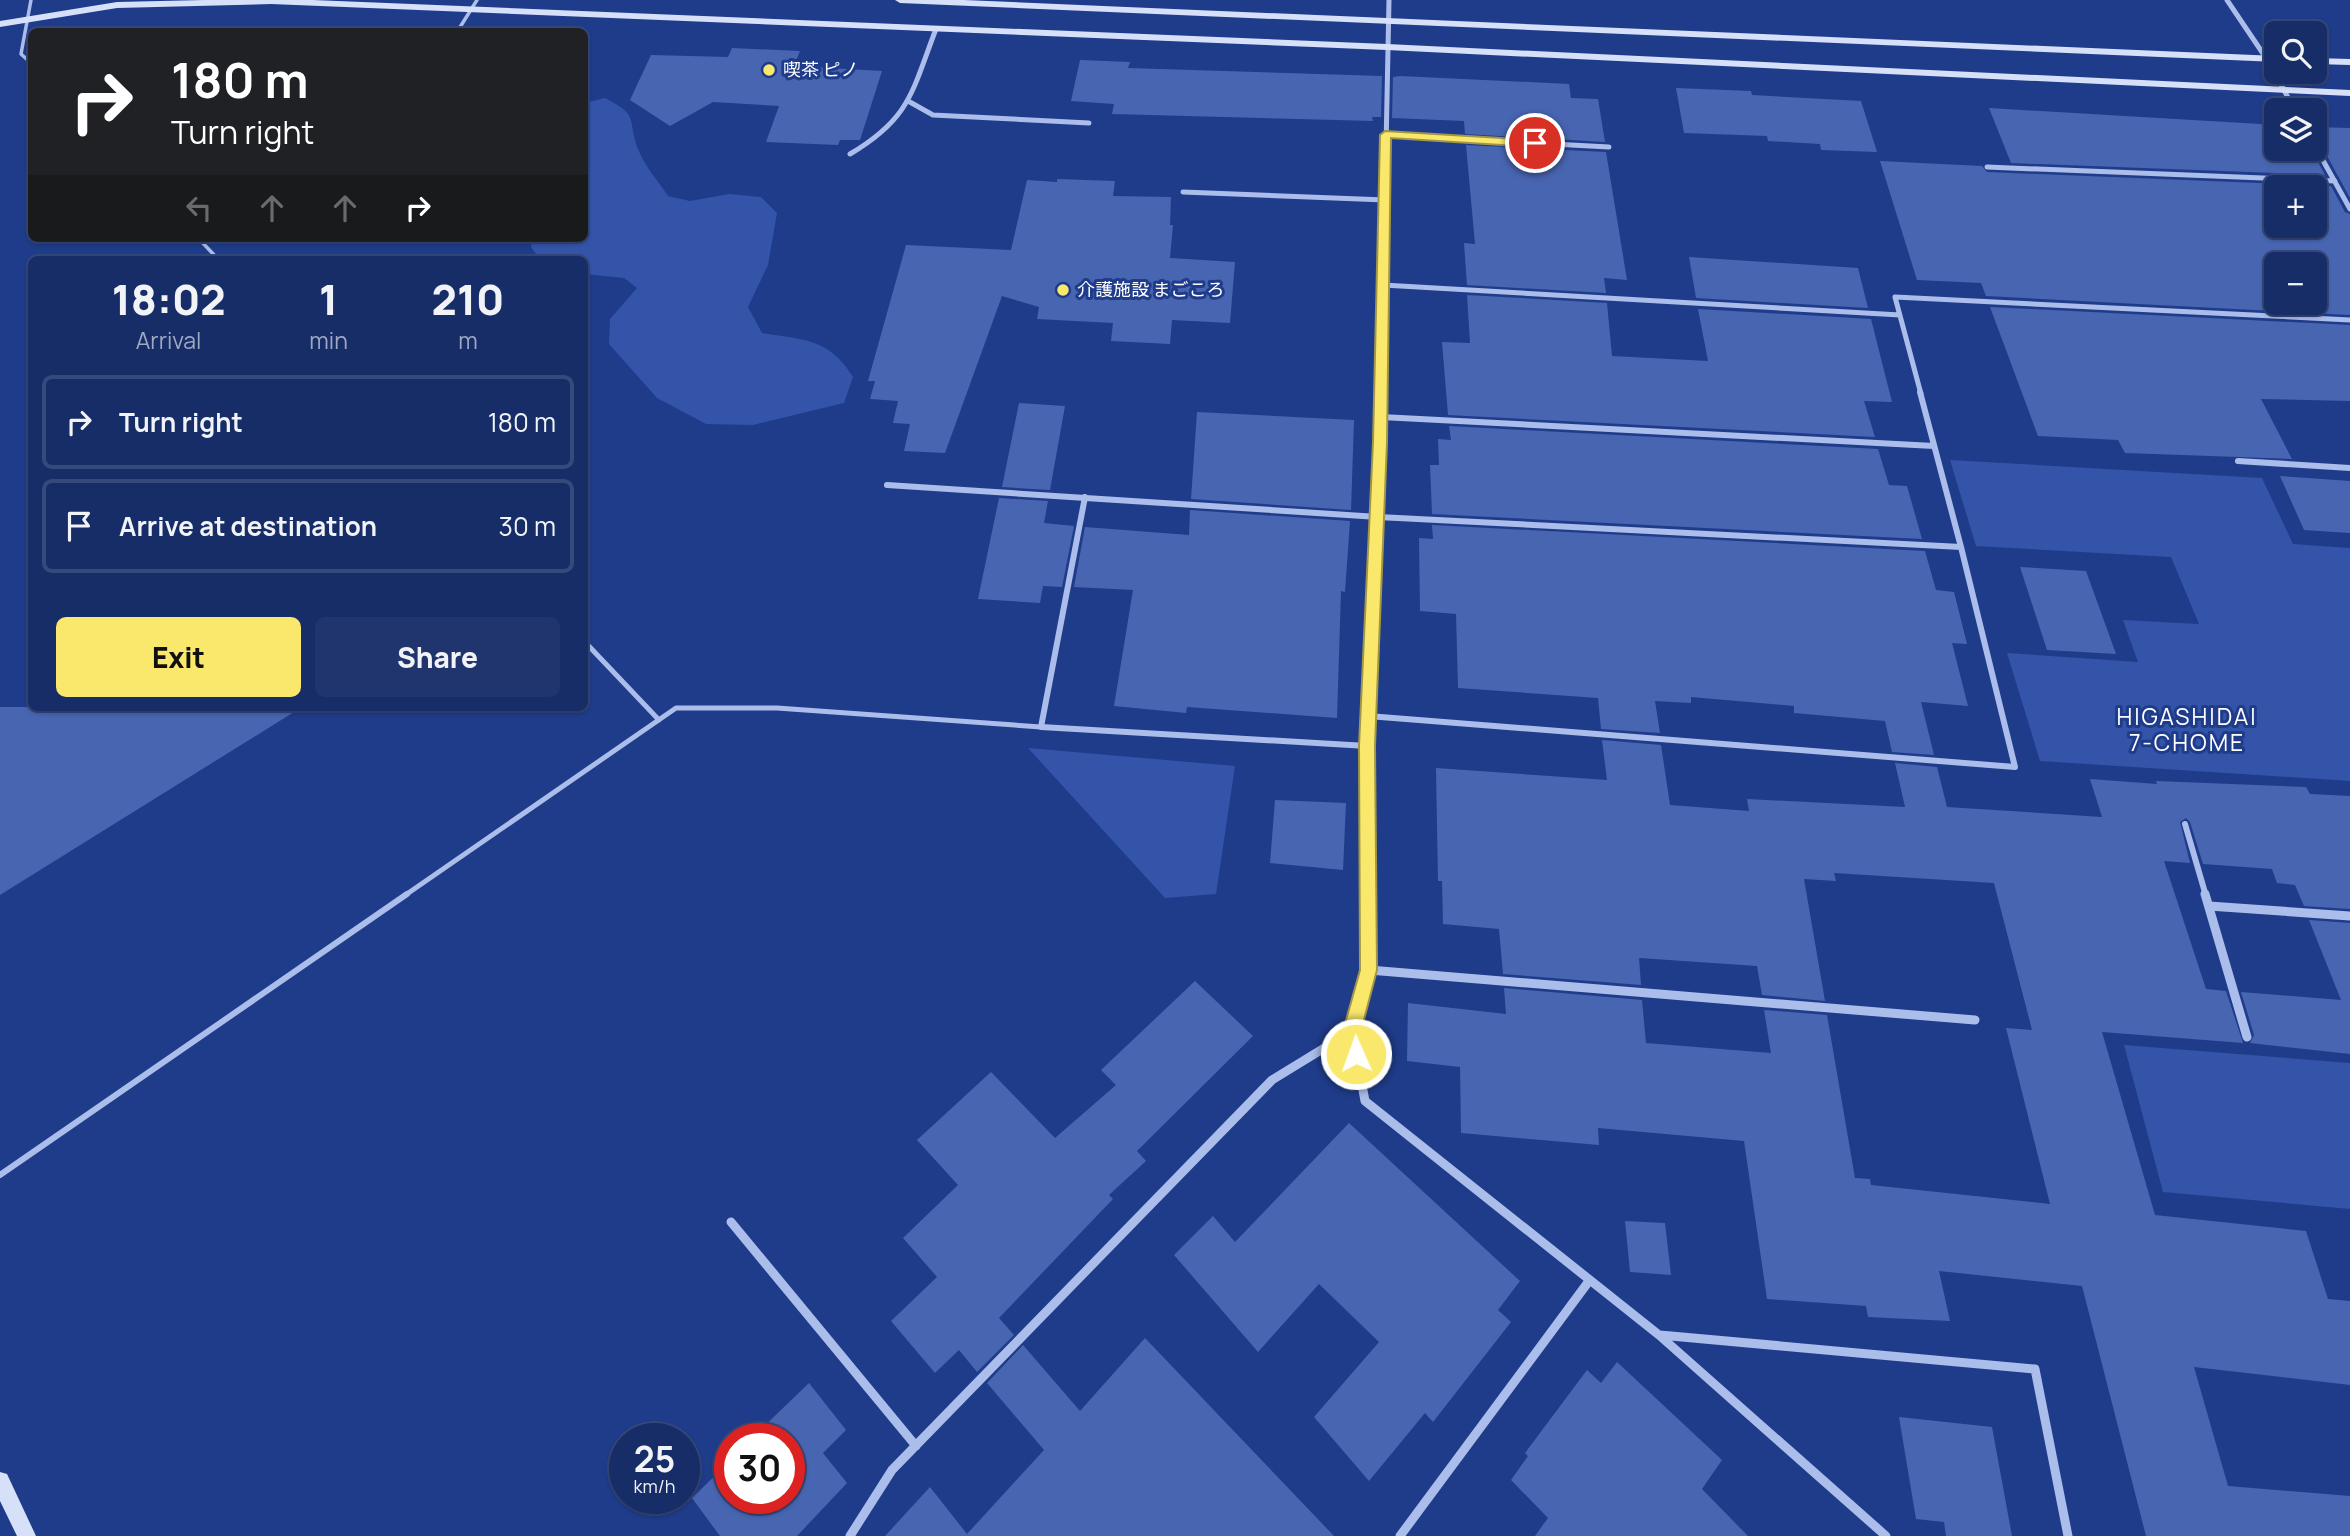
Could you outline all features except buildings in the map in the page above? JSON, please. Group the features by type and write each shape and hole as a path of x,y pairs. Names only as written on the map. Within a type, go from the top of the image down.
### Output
{"street":[{"path":"900,0 2264,58"},
{"path":"1389,0 1381,417 1367,746 1369,970 1352,1031 1365,1101 1659,1335 1886,1536"},
{"path":"2227,0 2264,48"},
{"path":"0,24 117,5 271,1 1387,47 2350,93"},
{"path":"850,154 880,136 908,101 936,29"},
{"path":"2327,61 2350,62"},
{"path":"2281,84 2288,98"},
{"path":"908,101 933,115 1089,123"},
{"path":"1385,135 1609,148"},
{"path":"2324,161 2350,209"},
{"path":"1987,167 2335,181"},
{"path":"1183,192 1385,200"},
{"path":"1383,285 1900,315"},
{"path":"1368,716 2015,767 1961,547 1895,297 2350,320"},
{"path":"1381,417 1934,446"},
{"path":"2238,461 2350,468"},
{"path":"887,485 1378,517 1961,547"},
{"path":"1085,497 1041,727 1367,746"},
{"path":"2185,824 2248,1037"},
{"path":"2209,906 2350,916"},
{"path":"1369,970 1975,1020"},
{"path":"850,1536 892,1470 1272,1080 1352,1031"},
{"path":"731,1222 916,1446"},
{"path":"1400,1536 1589,1281"},
{"path":"1659,1335 2035,1369 2068,1536"},
{"path":"0,1481 27,1536"}],"lane":[{"path":"28,60 21,54 31,0"},
{"path":"459,28 477,0"},
{"path":"202,242 215,256"},
{"path":"588,645 659,720"},
{"path":"0,1175 676,708 777,708 1041,727"}],"shaded area":[{"path":"605,98 628,114 641,155 668,196 690,201 729,194 761,197 777,213 768,265 748,307 762,333 814,343 835,355 844,364 853,377 844,403 753,425 706,424 657,398 609,344 610,319 637,288 624,278 588,274 588,256 538,256 531,247 532,242 588,242 588,102"},
{"path":"1950,460 2262,478 2293,544 2350,548 2350,781 2040,761 2007,653 2138,662 2123,620 2199,624 2171,557 1976,546"},
{"path":"1028,748 1235,766 1216,894 1165,898"},
{"path":"2124,1045 2350,1063 2350,1209 2163,1192"}],"place":[{"name":"喫茶 ピノ","path":"769,70"},
{"name":"介護施設 まごころ","path":"1063,290"}],"district":[{"name":"HIGASHIDAI 7-CHOME","path":"2187,730"}],"route":[{"path":"1356,1054 1352,1031 1369,970 1367,746 1380,442 1385,135 1535,143"}]}
